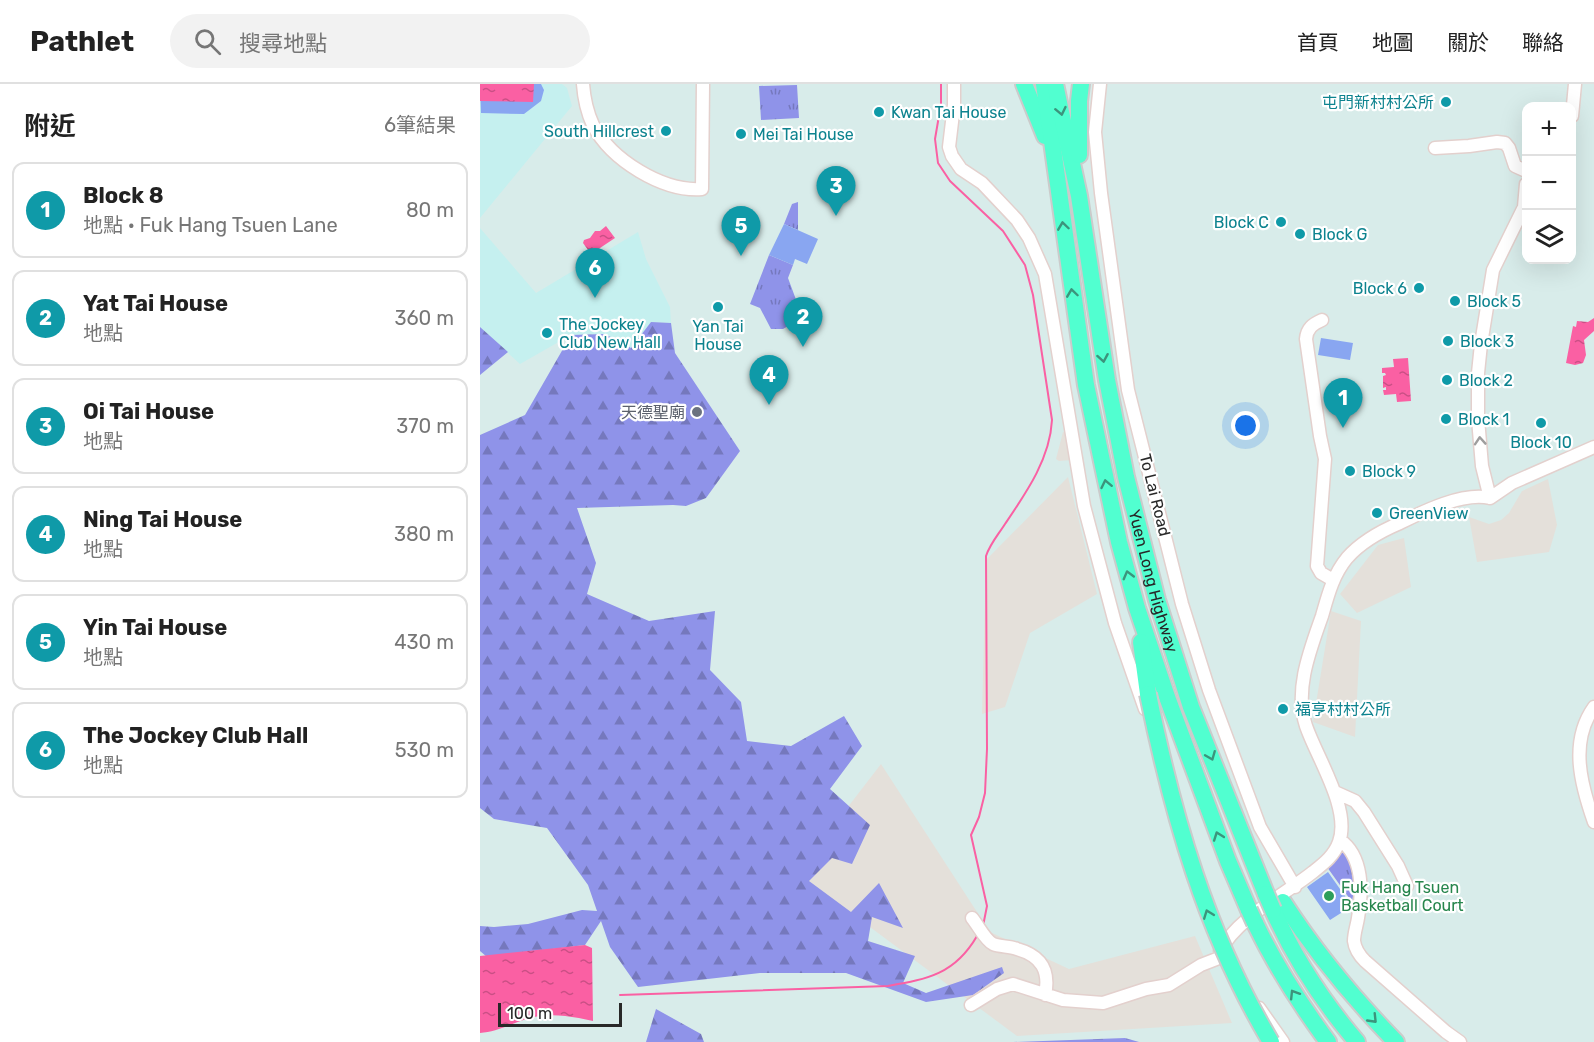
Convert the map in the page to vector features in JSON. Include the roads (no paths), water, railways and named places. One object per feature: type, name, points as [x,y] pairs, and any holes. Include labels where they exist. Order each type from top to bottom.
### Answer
[{"type":"highway","points":[[1024,84],[1052,152]]},
{"type":"highway","name":"Yuen Long Highway","points":[[1044,84],[1086,385],[1119,542],[1137,608],[1224,851],[1252,916],[1278,968],[1328,1042]]},
{"type":"highway","name":"Yuen Long Highway","points":[[1056,84],[1079,196],[1109,391],[1126,477],[1157,600],[1191,707],[1248,849],[1274,899]]},
{"type":"highway","points":[[1079,196],[1078,136],[1081,84]]},
{"type":"highway","points":[[1137,608],[1148,694],[1176,816],[1206,908],[1224,952],[1271,1042]]},
{"type":"highway","points":[[1274,899],[1298,926],[1339,982],[1396,1042]]},
{"type":"highway","points":[[1274,899],[1283,933],[1305,972],[1358,1042]]},
{"type":"street","points":[[583,84],[589,116],[598,133],[609,146],[647,175],[674,187],[689,190],[702,189],[703,84]]},
{"type":"street","points":[[954,84],[949,147],[952,156],[961,169],[982,183],[1017,220],[1029,237],[1045,274],[1073,433],[1077,471],[1090,534],[1122,644],[1157,738]]},
{"type":"street","name":"To Lai Road","points":[[1100,84],[1095,132],[1128,390],[1182,604],[1209,690],[1260,827],[1294,887]]},
{"type":"street","points":[[1573,102],[1575,84]]},
{"type":"street","points":[[1435,148],[1505,143],[1515,166],[1522,169]]},
{"type":"street","points":[[1490,498],[1482,466],[1478,419],[1480,344],[1493,270],[1523,210]]},
{"type":"street","points":[[1322,320],[1312,325],[1307,332],[1306,339],[1325,459],[1317,566],[1322,573],[1333,580]]},
{"type":"street","points":[[1283,1042],[1252,998],[1219,958],[1220,950],[1235,930],[1329,859],[1340,840],[1342,826],[1335,792],[1306,725],[1303,706],[1306,664],[1333,580],[1347,558],[1361,544],[1384,530],[1419,514],[1464,498],[1478,496],[1490,498],[1512,483],[1594,447]]},
{"type":"street","points":[[1594,707],[1585,722],[1580,750],[1583,791],[1594,822]]},
{"type":"street","points":[[1335,792],[1355,801],[1364,812],[1398,866],[1407,886]]},
{"type":"street","points":[[1340,840],[1353,854],[1359,874],[1361,897],[1354,940],[1357,952],[1460,1042]]},
{"type":"street","points":[[972,918],[992,944],[1018,949],[1031,955],[1043,966],[1048,980],[1045,995]]},
{"type":"street","points":[[971,1005],[997,989],[1013,984],[1045,995],[1103,1003],[1146,989],[1169,985],[1201,965],[1219,958]]},
{"type":"water","points":[[480,84],[534,84],[533,102],[480,101]]},
{"type":"water","points":[[606,226],[615,238],[591,254],[583,243],[584,240]]},
{"type":"water","points":[[1594,318],[1594,331],[1584,340],[1586,355],[1583,363],[1575,365],[1566,363],[1573,326],[1576,327],[1577,321],[1588,322]]},
{"type":"water","points":[[1408,358],[1411,401],[1397,402],[1396,394],[1384,395],[1383,390],[1386,390],[1386,387],[1383,388],[1383,376],[1386,375],[1382,373],[1382,368],[1394,367],[1393,359]]},
{"type":"water","points":[[585,945],[592,948],[593,1021],[551,1015],[526,1019],[503,1028],[480,1033],[480,956]]},
{"type":"waterway","points":[[941,84],[941,104],[935,139],[938,163],[950,181],[1003,231],[1025,265],[1033,295],[1052,420],[1047,448],[1036,475],[986,556],[987,749],[985,793],[979,817],[971,835],[987,906],[983,926]]},
{"type":"waterway","points":[[620,995],[888,986],[916,981],[950,967],[977,936]]},
{"type":"place","name":"屯門新村村公所","points":[[1446,102]]},
{"type":"place","name":"Kwan Tai House","points":[[879,112]]},
{"type":"place","name":"South Hillcrest","points":[[666,131]]},
{"type":"place","name":"Mei Tai House","points":[[741,134]]},
{"type":"place","name":"Oi Tai House","points":[[836,216]]},
{"type":"place","name":"Block C","points":[[1281,222]]},
{"type":"place","name":"Block G","points":[[1300,234]]},
{"type":"place","name":"Yin Tai House","points":[[741,256]]},
{"type":"place","name":"Block 6","points":[[1419,288]]},
{"type":"place","name":"The Jockey Club Hall","points":[[595,298]]},
{"type":"place","name":"Block 5","points":[[1455,301]]},
{"type":"place","name":"Yan Tai House","points":[[718,307]]},
{"type":"place","name":"The Jockey Club New Hall","points":[[547,333]]},
{"type":"place","name":"Block 3","points":[[1448,341]]},
{"type":"place","name":"Yat Tai House","points":[[803,347]]},
{"type":"place","name":"Block 2","points":[[1447,380]]},
{"type":"place","name":"Ning Tai House","points":[[769,405]]},
{"type":"place","name":"天德聖廟","points":[[697,412]]},
{"type":"place","name":"Block 1","points":[[1446,419]]},
{"type":"place","name":"Block 10","points":[[1541,423]]},
{"type":"place","name":"Block 8","points":[[1343,428]]},
{"type":"place","name":"Block 9","points":[[1350,471]]},
{"type":"place","name":"GreenView","points":[[1377,513]]},
{"type":"place","name":"福亨村村公所","points":[[1283,709]]},
{"type":"place","name":"Fuk Hang Tsuen Basketball Court","points":[[1329,896]]}]
